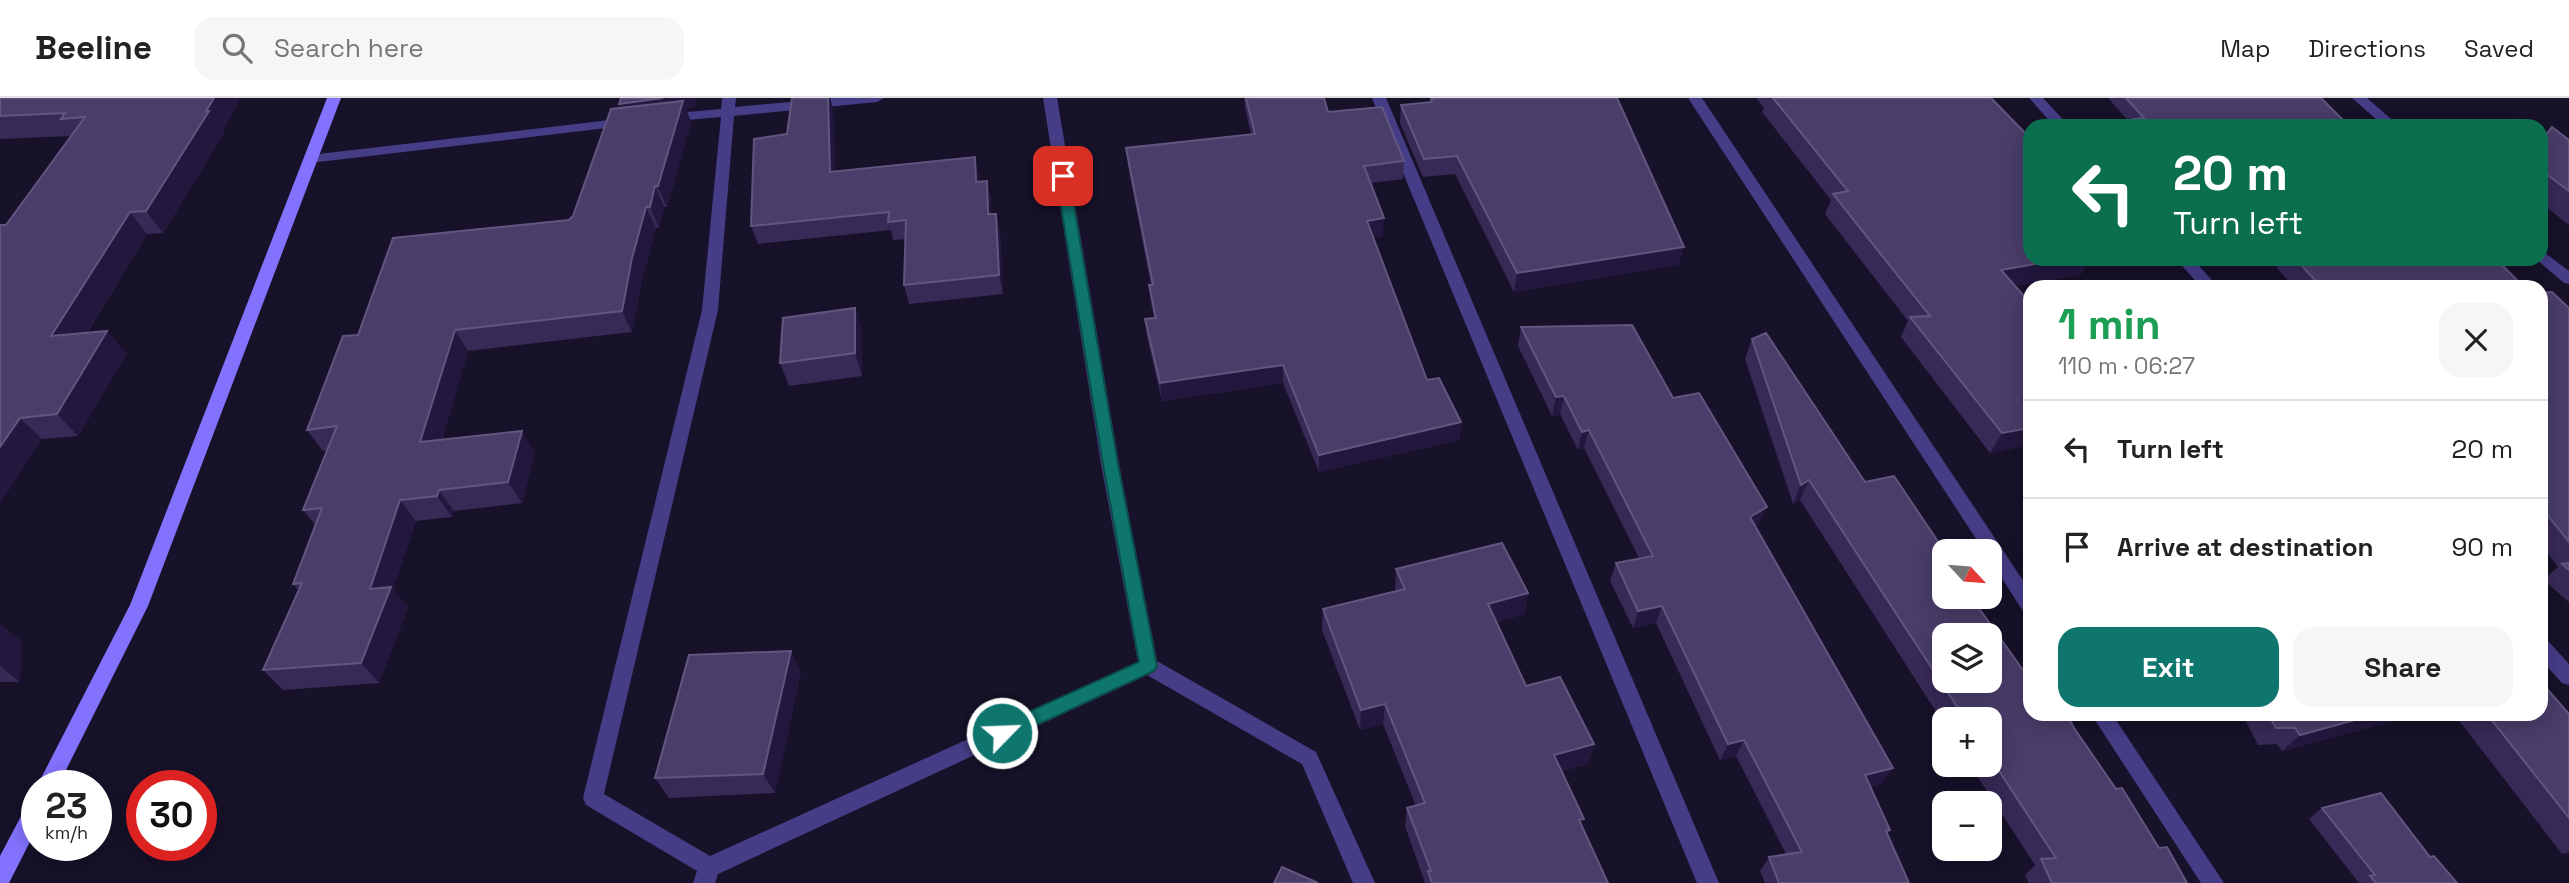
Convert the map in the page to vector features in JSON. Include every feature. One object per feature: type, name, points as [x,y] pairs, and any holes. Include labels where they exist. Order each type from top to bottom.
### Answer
[{"type":"main road","points":[[55,770],[139,606],[334,98]]},
{"type":"main road","points":[[0,878],[21,837]]},
{"type":"street","points":[[310,159],[728,104],[877,98]]},
{"type":"street","points":[[1050,98],[1110,464],[1148,666],[1310,758],[1364,883]]},
{"type":"street","points":[[1379,98],[1708,883]]},
{"type":"street","points":[[1695,98],[2023,595]]},
{"type":"street","points":[[2036,98],[2056,119]]},
{"type":"street","points":[[2359,98],[2384,119]]},
{"type":"street","points":[[728,104],[710,310],[593,798],[706,875],[1148,666]]},
{"type":"street","points":[[2548,261],[2569,279]]},
{"type":"street","points":[[2190,266],[2204,280]]},
{"type":"street","points":[[2548,654],[2569,677]]},
{"type":"street","points":[[2106,721],[2213,883]]},
{"type":"building","points":[[0,98],[214,98],[206,111],[209,111],[146,211],[130,212],[51,336],[107,331],[57,414],[20,418],[0,447],[0,225],[6,225],[85,117],[61,119],[65,113],[0,116]]},
{"type":"building","points":[[621,98],[663,98],[619,104]]},
{"type":"building","points":[[792,98],[828,98],[830,172],[975,157],[976,182],[987,181],[988,214],[996,214],[999,275],[904,285],[906,220],[888,222],[889,212],[751,226],[754,139],[787,134]]},
{"type":"building","points":[[1246,98],[1324,98],[1328,112],[1382,107],[1404,161],[1364,166],[1384,218],[1367,221],[1427,380],[1439,378],[1461,422],[1319,455],[1283,365],[1160,383],[1145,319],[1156,318],[1149,285],[1153,285],[1126,148],[1255,134]]},
{"type":"building","points":[[1617,98],[1684,247],[1517,273],[1457,156],[1424,159],[1401,105],[1432,102],[1431,99]]},
{"type":"building","points":[[1773,98],[1991,98],[2023,131],[2024,266],[2001,270],[2023,295],[2023,429],[2002,433],[1910,317],[1930,316],[1833,194],[1848,191]]},
{"type":"building","points":[[2126,98],[2321,98],[2342,119],[2134,119],[2144,118]]},
{"type":"building","points":[[683,101],[658,186],[655,186],[650,207],[646,207],[632,258],[622,311],[455,330],[420,442],[522,431],[508,482],[439,490],[437,496],[400,500],[370,589],[391,587],[361,663],[263,670],[302,583],[293,584],[322,508],[303,510],[337,426],[307,430],[343,336],[358,335],[393,238],[569,220],[573,216],[611,109]]},
{"type":"building","points":[[2552,127],[2569,140],[2569,191],[2548,175],[2548,132]]},
{"type":"building","points":[[2302,266],[2503,266],[2517,280],[2315,280]]},
{"type":"building","points":[[2548,292],[2552,292],[2569,308],[2569,542],[2548,516]]},
{"type":"building","points":[[855,308],[855,353],[780,363],[783,318]]},
{"type":"building","points":[[1632,325],[1673,398],[1699,393],[1767,507],[1750,517],[1893,768],[1865,775],[1890,830],[1886,831],[1909,883],[1779,883],[1769,857],[1802,852],[1744,740],[1728,744],[1662,606],[1638,611],[1616,563],[1653,556],[1589,430],[1582,432],[1564,396],[1556,397],[1521,327]]},
{"type":"building","points":[[1766,333],[1865,482],[1894,476],[1936,539],[1932,539],[1932,609],[1980,609],[1989,623],[1932,623],[1932,668],[1809,480],[1801,485],[1752,339]]},
{"type":"building","points":[[1502,543],[1528,593],[1488,604],[1526,686],[1560,677],[1594,744],[1554,755],[1584,819],[1579,820],[1608,883],[1432,883],[1428,871],[1431,871],[1407,808],[1425,803],[1385,704],[1361,710],[1323,609],[1405,589],[1396,569]]},
{"type":"building","points":[[2002,641],[2023,670],[2023,721],[2070,721],[2116,789],[2122,788],[2159,848],[2167,847],[2187,883],[2052,883],[2041,859],[2056,858],[2002,775],[2002,707],[1957,707],[1948,693],[2002,693]]},
{"type":"building","points":[[791,651],[763,774],[655,778],[689,655]]},
{"type":"building","points":[[2548,690],[2569,714],[2569,818],[2493,721],[2548,721]]},
{"type":"building","points":[[2272,721],[2351,721],[2300,735],[2295,728],[2276,728]]},
{"type":"building","points":[[2381,793],[2430,857],[2434,856],[2457,883],[2376,883],[2370,876],[2375,875],[2322,808]]},
{"type":"building","points":[[1282,867],[1318,883],[1274,883]]},
{"type":"route","points":[[1002,733],[1148,666],[1110,464],[1063,176]]}]
